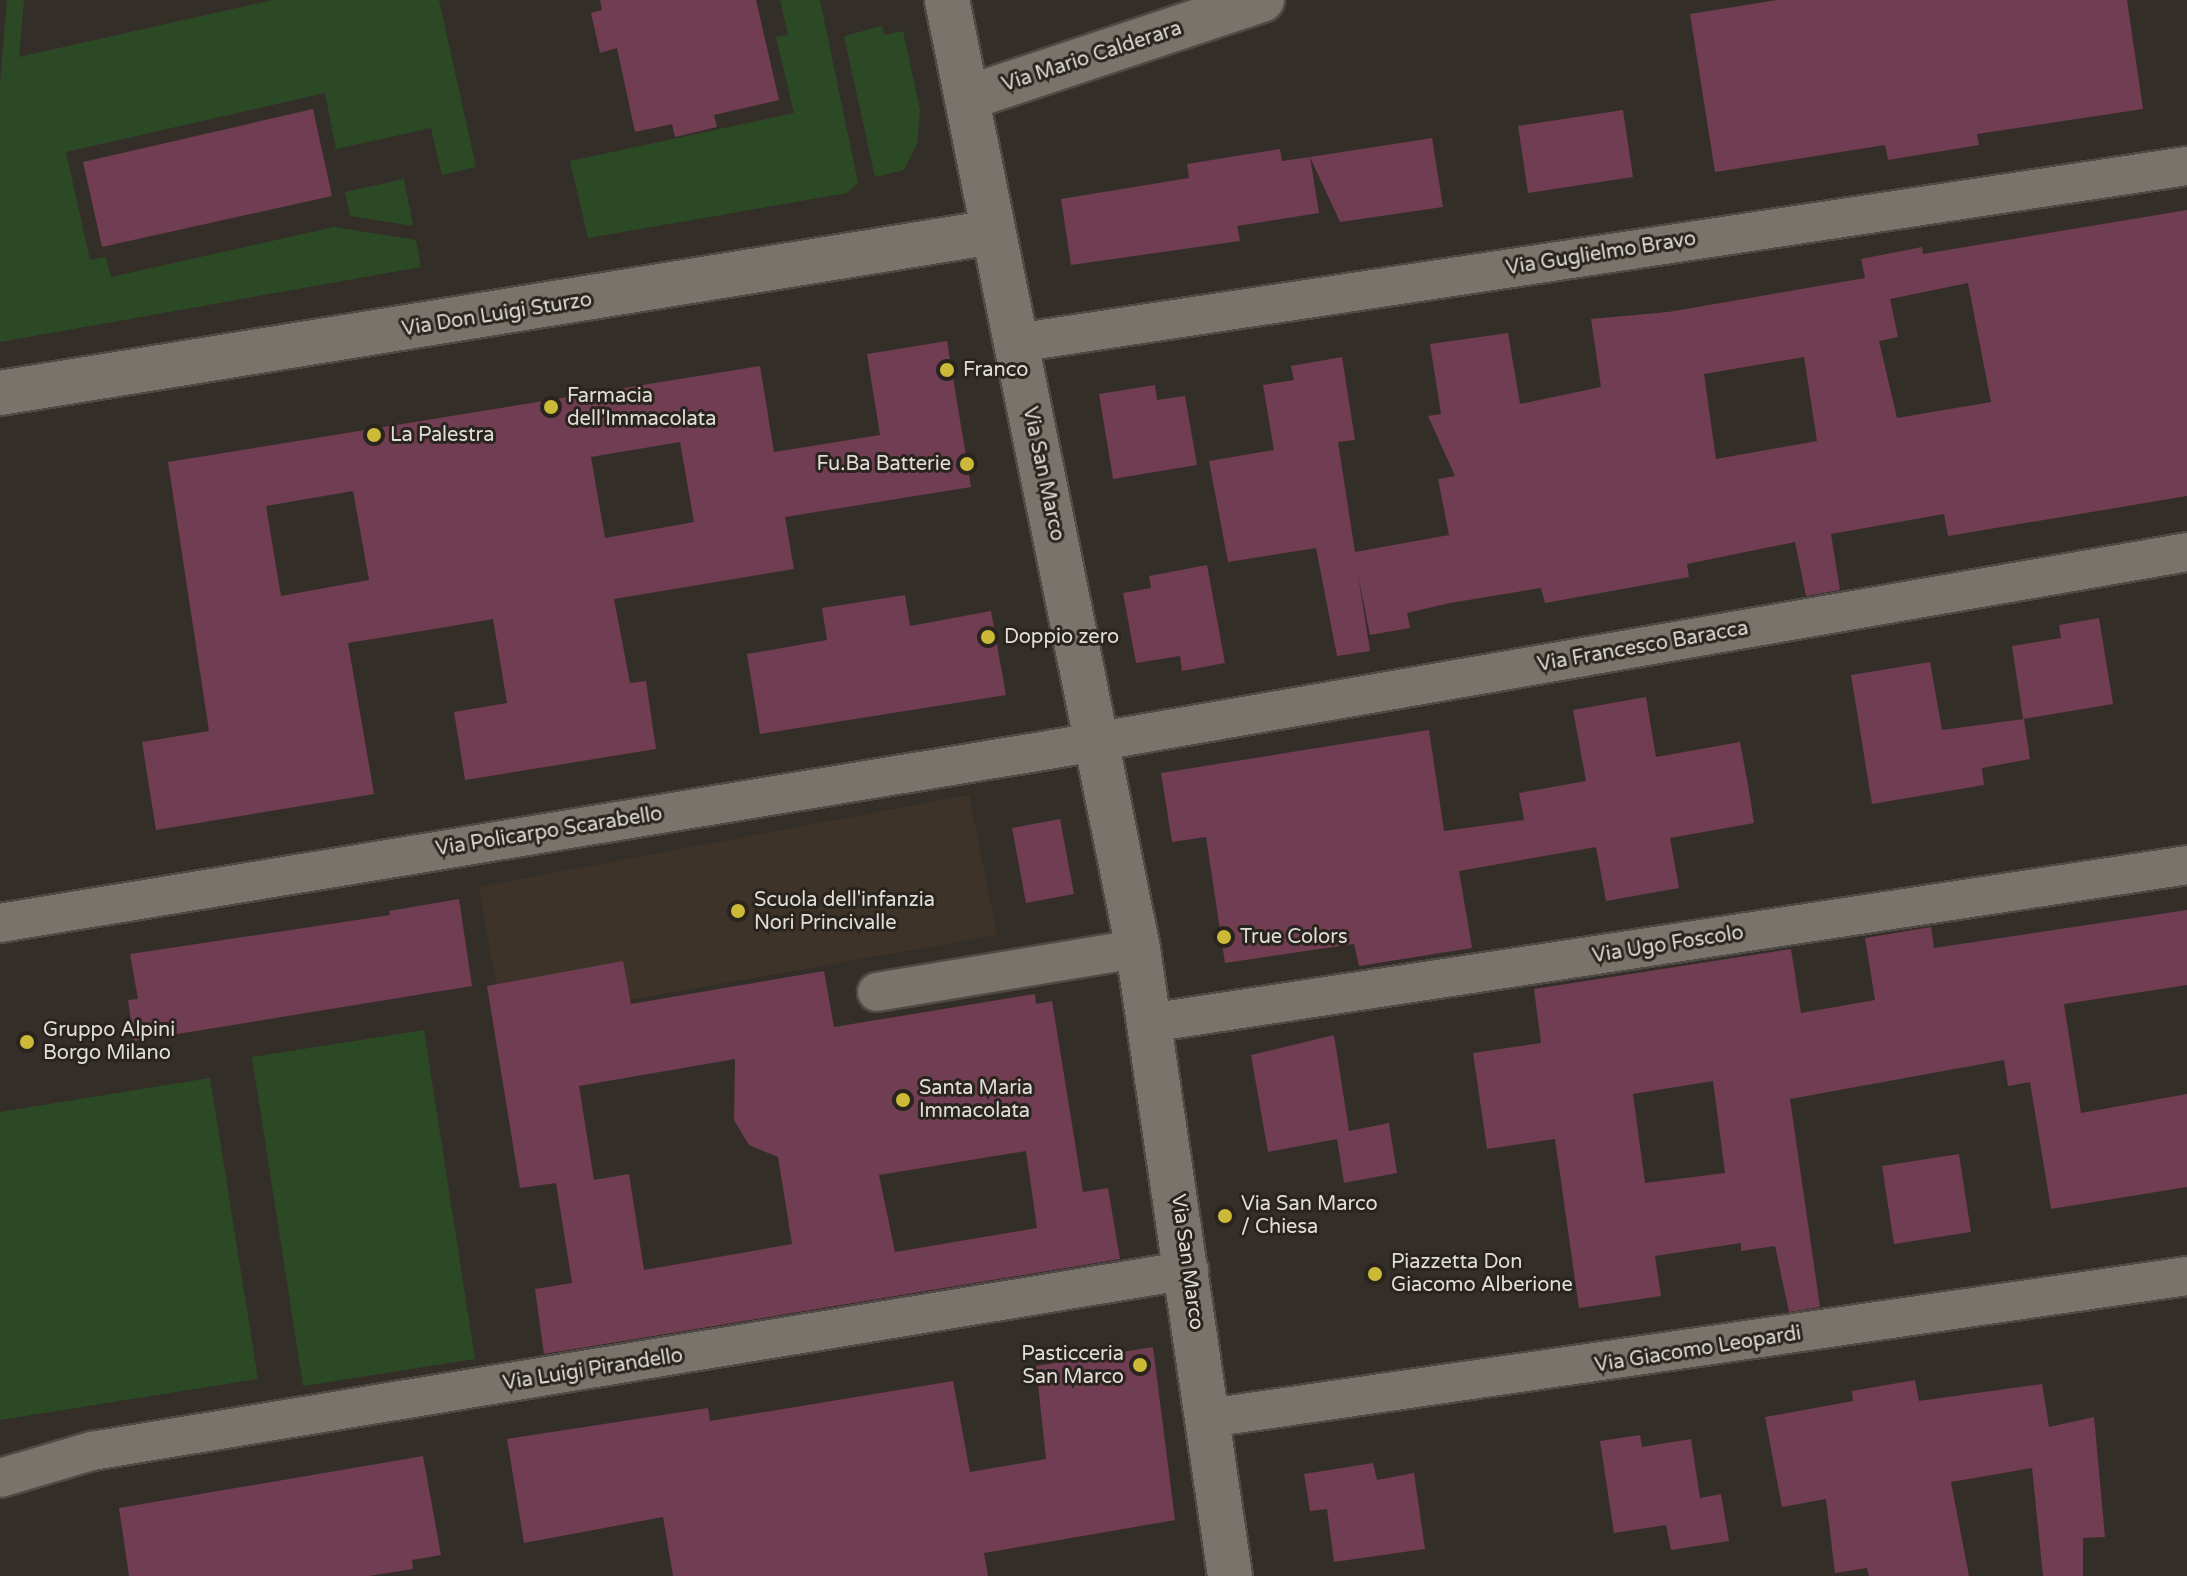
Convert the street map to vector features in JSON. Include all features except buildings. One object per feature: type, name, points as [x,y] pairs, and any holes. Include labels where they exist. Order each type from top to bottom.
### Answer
[{"type":"main road","name":"Via San Marco","points":[[947,0],[1138,949],[1189,1270],[1230,1576]]},
{"type":"main road","name":"Via Mario Calderara","points":[[967,98],[1262,0]]},
{"type":"main road","name":"Via Don Luigi Sturzo","points":[[0,393],[993,232]]},
{"type":"street","name":"Via Guglielmo Bravo","points":[[1016,343],[2187,166]]},
{"type":"street","name":"Via Francesco Baracca","points":[[1098,741],[2187,552]]},
{"type":"street","name":"Via Policarpo Scarabello","points":[[0,923],[1098,741]]},
{"type":"street","name":"Via Ugo Foscolo","points":[[1149,1023],[2187,865]]},
{"type":"street","points":[[877,992],[1138,949]]},
{"type":"street","name":"Via Luigi Pirandello","points":[[0,1478],[92,1451],[1189,1270]]},
{"type":"street","name":"Via Giacomo Leopardi","points":[[1209,1418],[1487,1381],[2187,1276]]},
{"type":"shaded area","name":"Scuola dell'infanzia Nori Princivalle","points":[[969,795],[997,935],[503,1022],[479,887]]},
{"type":"green space","points":[[7,0],[24,0],[19,57],[273,0],[439,0],[476,167],[442,175],[431,128],[336,149],[325,93],[66,152],[90,260],[106,257],[111,277],[334,227],[416,240],[421,267],[0,342],[0,85]]},
{"type":"green space","points":[[780,0],[820,0],[858,183],[847,193],[588,238],[570,161],[794,113],[776,37],[788,35]]},
{"type":"green space","points":[[882,26],[884,35],[903,31],[920,110],[917,144],[904,170],[875,177],[844,36]]},
{"type":"green space","points":[[404,179],[413,226],[350,216],[345,192]]},
{"type":"green space","points":[[424,1030],[475,1359],[303,1386],[252,1057]]},
{"type":"green space","points":[[210,1078],[258,1379],[0,1420],[0,1112]]},
{"type":"place","name":"Franco","points":[[947,370]]},
{"type":"place","name":"Farmacia dell'Immacolata","points":[[551,407]]},
{"type":"place","name":"La Palestra","points":[[374,435]]},
{"type":"place","name":"Fu.Ba Batterie","points":[[967,464]]},
{"type":"place","name":"Doppio zero","points":[[988,637]]},
{"type":"place","name":"Scuola dell'infanzia Nori Princivalle","points":[[738,911]]},
{"type":"place","name":"True Colors","points":[[1224,937]]},
{"type":"place","name":"Gruppo Alpini Borgo Milano","points":[[27,1042]]},
{"type":"place","name":"Santa Maria Immacolata","points":[[903,1100]]},
{"type":"place","name":"Via San Marco / Chiesa","points":[[1225,1216]]},
{"type":"place","name":"Piazzetta Don Giacomo Alberione","points":[[1375,1274]]},
{"type":"place","name":"Pasticceria San Marco","points":[[1140,1365]]}]
